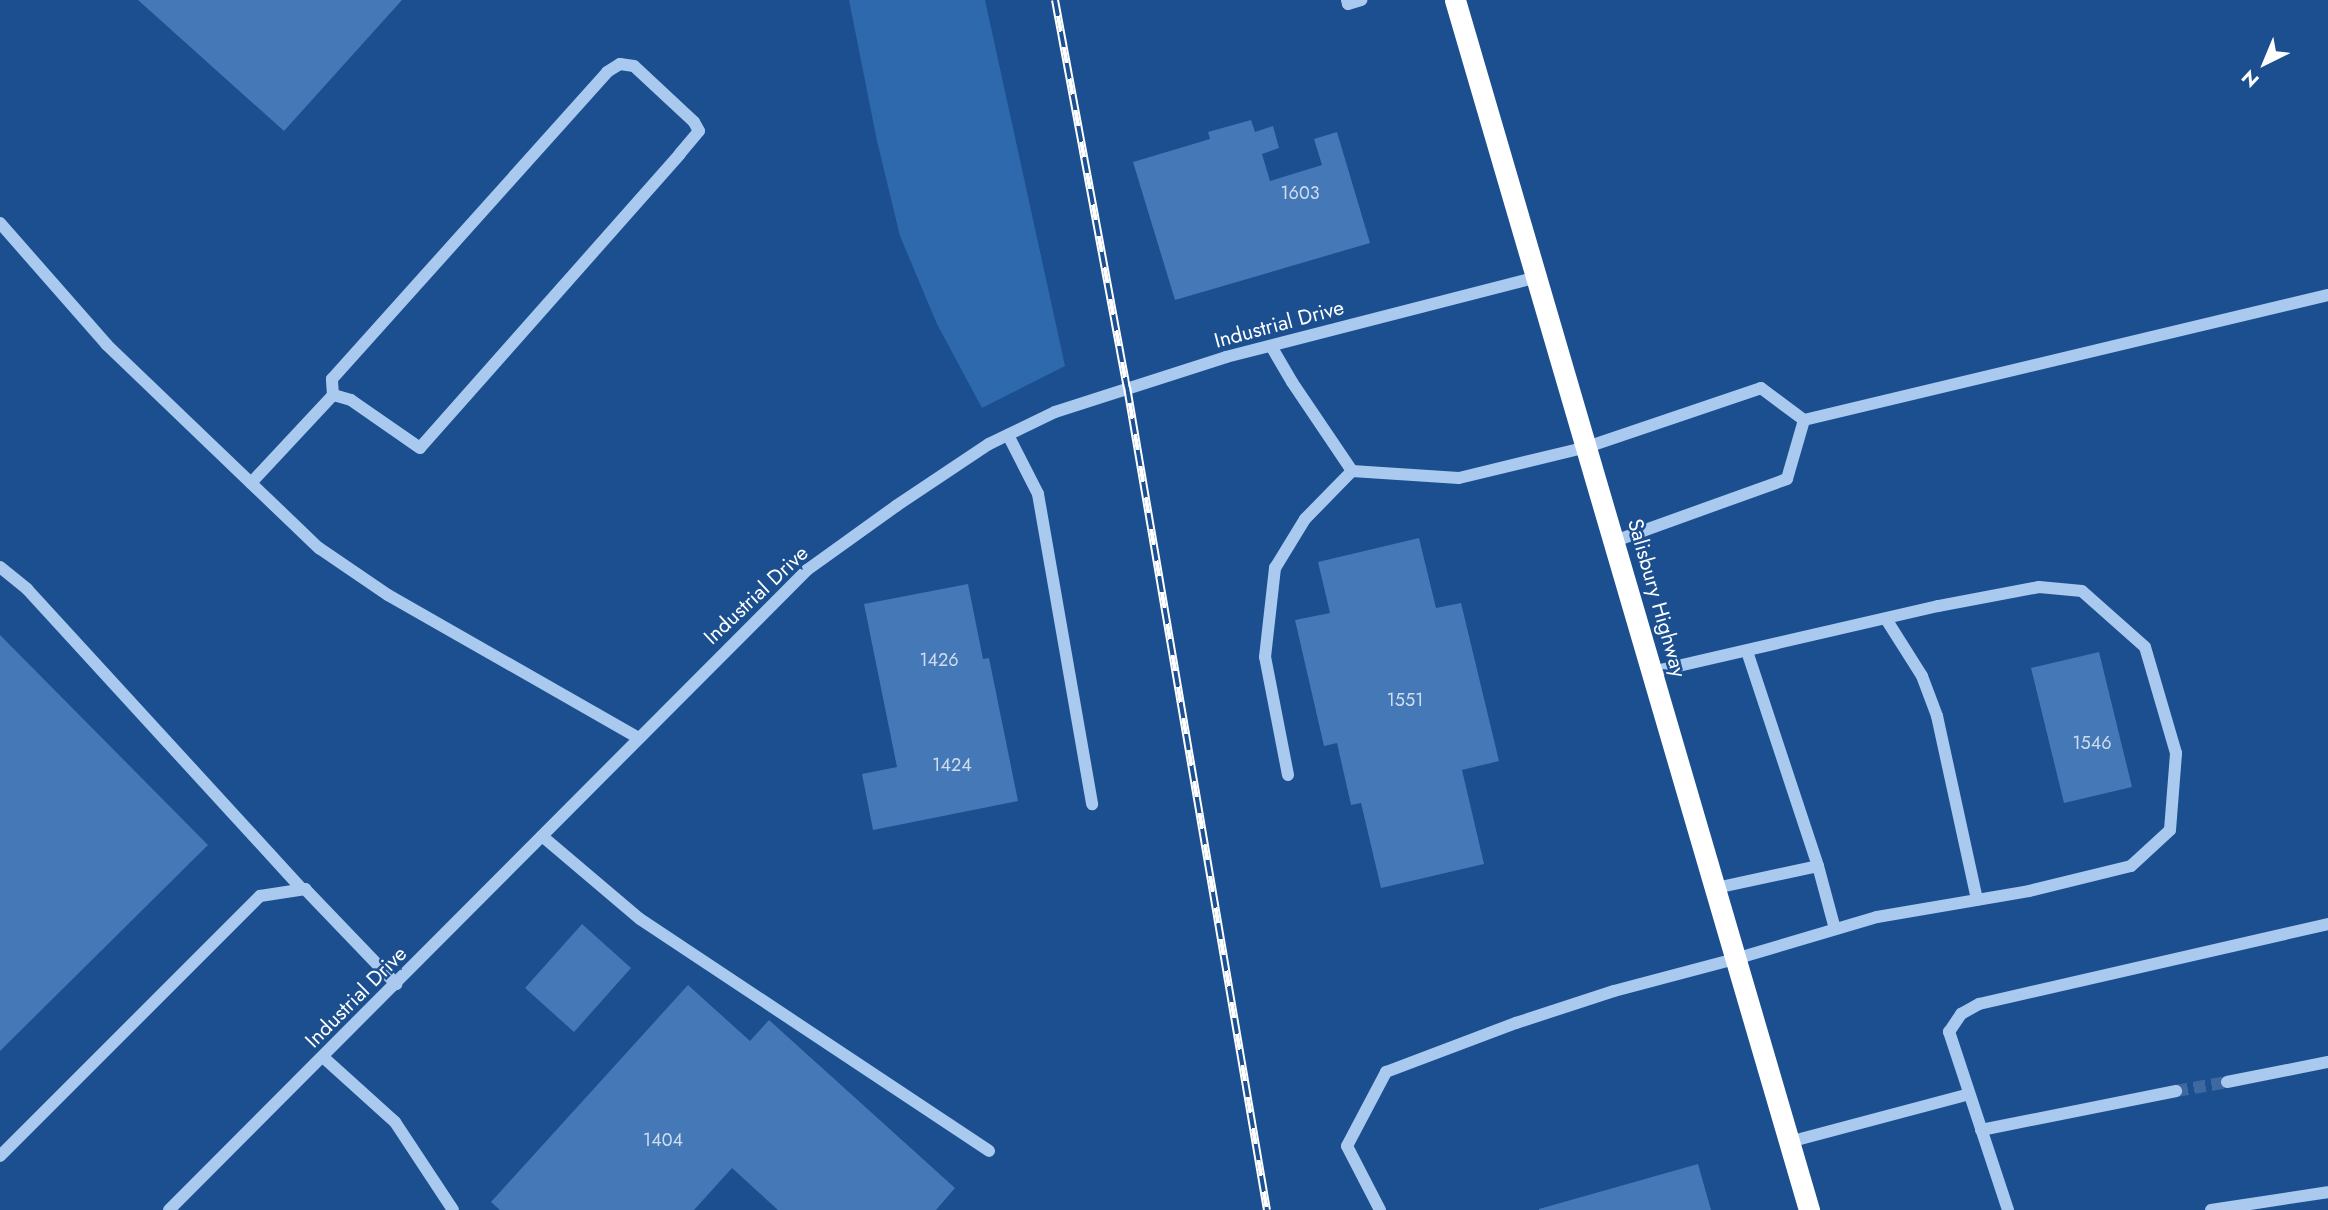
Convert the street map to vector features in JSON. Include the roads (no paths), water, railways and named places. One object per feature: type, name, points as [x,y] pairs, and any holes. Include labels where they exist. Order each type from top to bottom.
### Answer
[{"type":"highway","name":"Salisbury Highway","points":[[1455,0],[1809,1210]]},
{"type":"street","points":[[1347,0],[1348,4],[1361,0]]},
{"type":"street","points":[[621,64],[634,66],[694,122],[699,131],[680,154],[420,448],[351,400],[333,395],[331,379],[607,72],[621,64]]},
{"type":"street","points":[[0,223],[107,345],[319,548],[388,595],[637,737]]},
{"type":"street","name":"Industrial Drive","points":[[169,1210],[396,984],[637,737],[807,570],[896,506],[1008,435],[1055,412],[1115,391],[1271,346],[1538,277]]},
{"type":"street","points":[[1804,420],[2328,295]]},
{"type":"street","points":[[1271,346],[1352,471]]},
{"type":"street","points":[[1288,775],[1265,657],[1275,568],[1305,519],[1352,471],[1459,478],[1587,447],[1761,388],[1804,420]]},
{"type":"street","points":[[251,483],[333,395]]},
{"type":"street","points":[[1615,541],[1787,479],[1804,420]]},
{"type":"street","points":[[1008,435],[1038,494],[1092,804]]},
{"type":"street","points":[[0,568],[27,589],[302,889],[329,910],[396,984]]},
{"type":"street","points":[[1380,1210],[1348,1146],[1386,1072],[1516,1023],[1614,990],[1735,959],[1877,917],[1977,900],[2131,866],[2170,830],[2176,753],[2145,647],[2082,591],[2039,587],[1653,672]]},
{"type":"street","points":[[1886,619],[1922,676],[1937,716],[1977,900]]},
{"type":"street","points":[[1746,651],[1818,866],[1835,929]]},
{"type":"street","points":[[542,836],[640,919],[989,1151]]},
{"type":"street","points":[[1716,888],[1818,866]]},
{"type":"street","points":[[0,1156],[260,895],[302,889]]},
{"type":"street","points":[[2008,1210],[1949,1031],[1961,1014],[1979,1004],[2328,924]]},
{"type":"street","points":[[323,1057],[395,1122],[453,1210]]},
{"type":"street","points":[[2227,1082],[2328,1062]]},
{"type":"street","points":[[1981,1130],[2176,1091]]},
{"type":"street","points":[[1789,1142],[1969,1094]]},
{"type":"street","points":[[2211,1210],[2328,1192]]},
{"type":"tunnel","points":[[2176,1091],[2227,1082]]},
{"type":"railway","points":[[1055,0],[1127,387],[1267,1210]]}]
